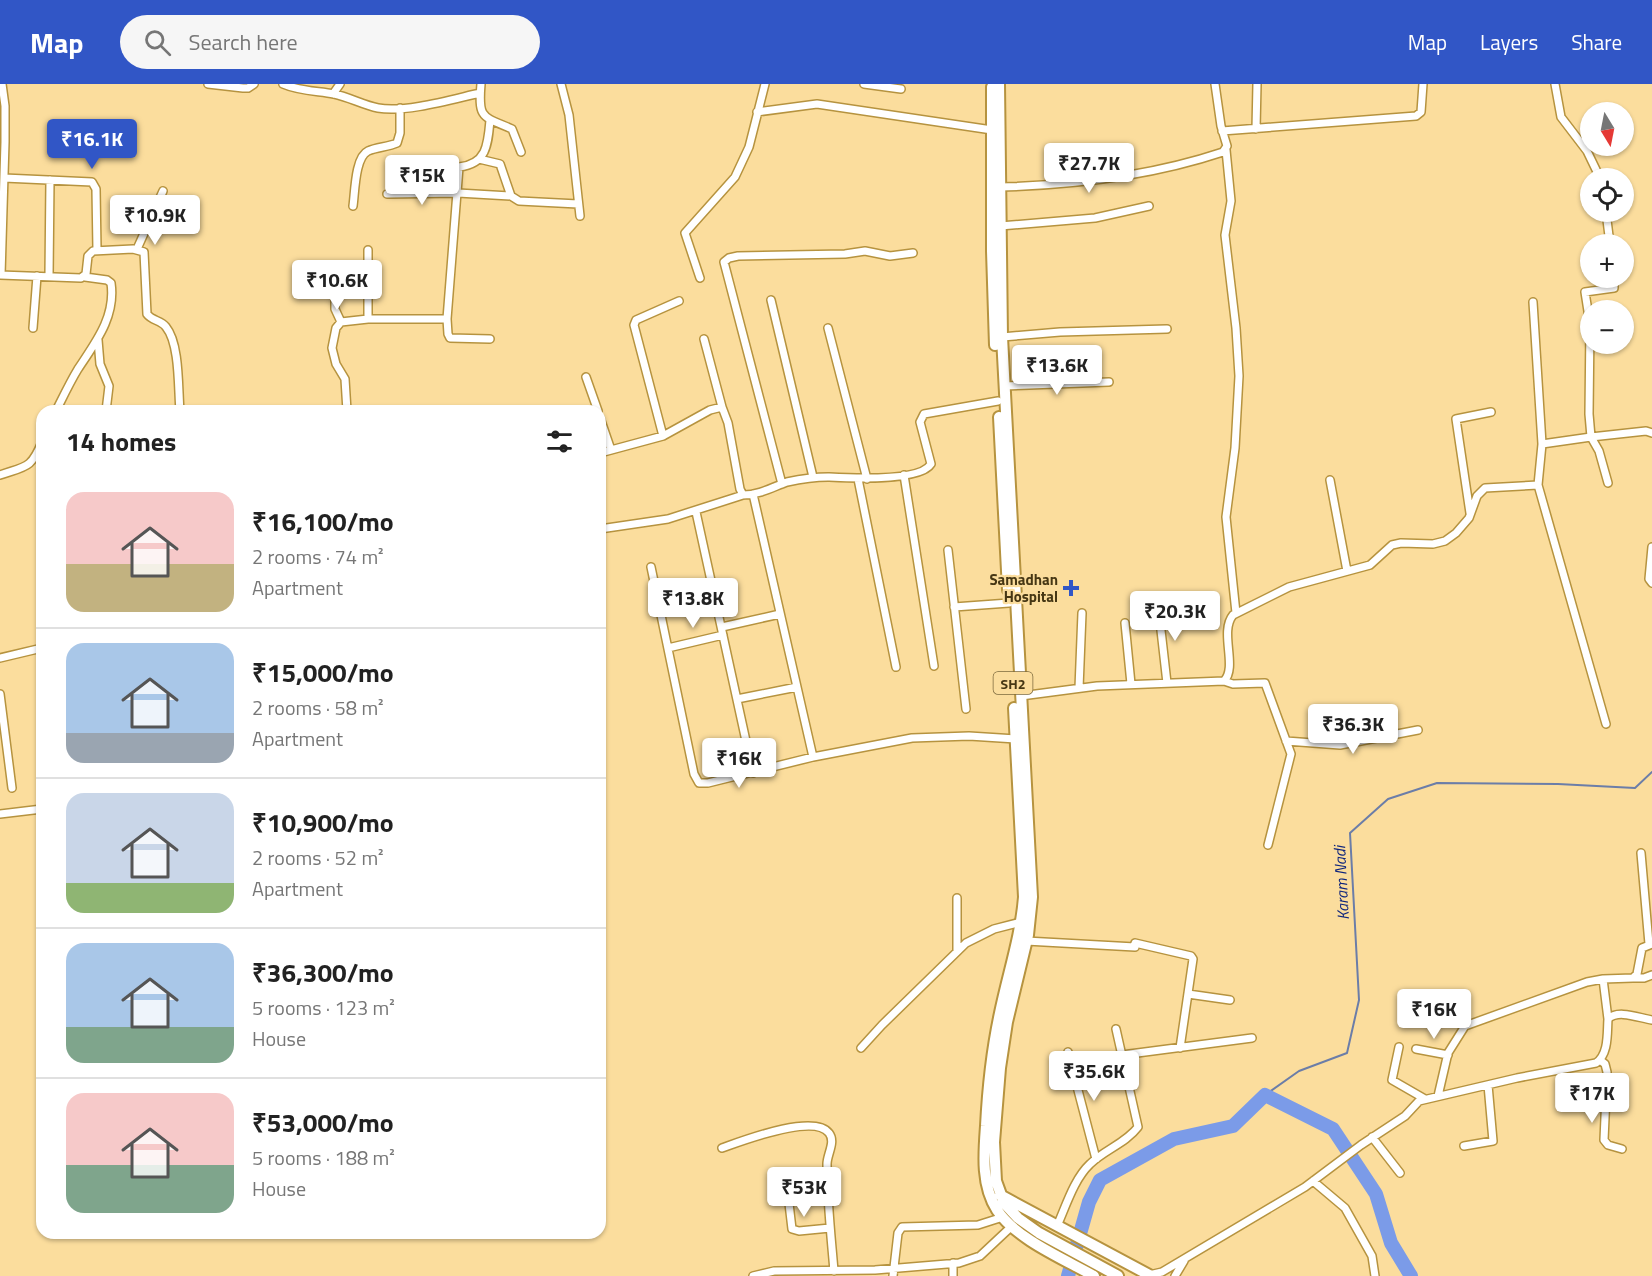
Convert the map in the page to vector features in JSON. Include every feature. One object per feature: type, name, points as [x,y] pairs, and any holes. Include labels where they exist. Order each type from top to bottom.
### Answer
[{"type":"main road","name":"SH2","points":[[992,84],[998,400],[1023,876],[1021,922],[1000,1011],[991,1065],[985,1141],[992,1201],[1003,1217],[1048,1251],[1094,1276]]},
{"type":"main road","name":"SH2","points":[[999,84],[1000,226],[996,250],[1031,915],[1003,1043],[991,1181],[1018,1218],[1118,1276]]},
{"type":"main road","points":[[999,1195],[1146,1273]]},
{"type":"street","points":[[2,84],[5,106],[1,275],[85,277],[107,280],[111,284],[105,324],[98,340],[77,370],[59,405]]},
{"type":"street","points":[[208,84],[243,88],[254,84]]},
{"type":"street","points":[[283,84],[333,94],[377,108],[400,108],[480,93]]},
{"type":"street","points":[[333,94],[340,84]]},
{"type":"street","points":[[481,84],[480,106],[485,117],[512,129],[521,152]]},
{"type":"street","points":[[561,84],[569,115],[580,216]]},
{"type":"street","points":[[700,278],[685,233],[735,177],[746,155],[765,84]]},
{"type":"street","points":[[864,84],[900,89]]},
{"type":"street","points":[[1215,84],[1226,150],[1231,201],[1225,235],[1239,368],[1236,448],[1226,517],[1236,613]]},
{"type":"street","points":[[1256,129],[1257,84]]},
{"type":"street","points":[[1222,131],[1416,116],[1421,112],[1423,84]]},
{"type":"street","points":[[1555,84],[1561,117],[1587,151],[1595,168]]},
{"type":"street","points":[[757,112],[817,104],[992,130]]},
{"type":"street","points":[[353,206],[362,156],[371,150],[397,143],[400,133],[400,108]]},
{"type":"street","points":[[490,120],[487,145],[479,159],[471,166],[459,167],[447,319],[450,338],[490,339]]},
{"type":"street","points":[[1000,188],[1048,186],[1130,176],[1219,154],[1226,150]]},
{"type":"street","points":[[479,159],[500,164],[511,196]]},
{"type":"street","points":[[4,178],[94,184],[97,250]]},
{"type":"street","points":[[49,276],[50,180]]},
{"type":"street","points":[[137,249],[163,191]]},
{"type":"street","points":[[387,194],[511,196],[519,201],[578,204]]},
{"type":"street","points":[[1000,226],[1095,218],[1149,206]]},
{"type":"street","points":[[85,277],[90,252],[137,249],[144,252],[147,314],[149,318],[167,327],[173,344],[179,405]]},
{"type":"street","points":[[368,250],[368,319]]},
{"type":"street","points":[[782,484],[724,262],[738,256],[865,251],[890,256],[913,253]]},
{"type":"street","points":[[33,328],[37,276]]},
{"type":"street","points":[[1608,483],[1599,451],[1591,437],[1590,324],[1584,293],[1614,288]]},
{"type":"street","points":[[335,290],[335,309],[341,322]]},
{"type":"street","points":[[771,300],[813,477]]},
{"type":"street","points":[[663,436],[634,325],[636,320],[680,301]]},
{"type":"street","points":[[1533,302],[1542,444],[1539,485],[1606,724]]},
{"type":"street","points":[[347,405],[345,379],[336,364],[332,348],[336,328],[341,322],[368,319],[447,319]]},
{"type":"street","points":[[828,328],[867,479]]},
{"type":"street","points":[[1002,337],[1060,332],[1167,330]]},
{"type":"street","points":[[704,339],[728,423],[743,495]]},
{"type":"street","points":[[98,340],[100,364],[109,386],[107,405]]},
{"type":"street","points":[[586,377],[596,405]]},
{"type":"street","points":[[1004,386],[1109,382]]},
{"type":"street","points":[[606,528],[639,525],[696,512],[743,495],[813,477],[867,479],[926,470],[931,464],[920,422],[924,414],[998,400]]},
{"type":"street","points":[[606,451],[663,436],[710,410],[722,406]]},
{"type":"street","points":[[1471,515],[1456,419],[1491,412]]},
{"type":"street","points":[[1542,444],[1646,431],[1652,433]]},
{"type":"street","points":[[606,435],[611,450]]},
{"type":"street","points":[[0,475],[28,465],[36,455]]},
{"type":"street","points":[[904,475],[934,666]]},
{"type":"street","points":[[858,479],[896,667]]},
{"type":"street","points":[[1330,480],[1347,571]]},
{"type":"street","points":[[1224,681],[1229,672],[1228,623],[1231,616],[1289,587],[1370,565],[1388,548],[1396,544],[1433,544],[1445,541],[1456,533],[1471,515],[1478,496],[1485,488],[1539,485]]},
{"type":"street","points":[[753,494],[813,757]]},
{"type":"street","points":[[696,512],[753,773]]},
{"type":"street","points":[[1652,547],[1649,579],[1652,583]]},
{"type":"street","points":[[948,550],[966,709]]},
{"type":"street","points":[[651,567],[696,780],[699,783],[753,773],[813,757],[925,737],[1016,739]]},
{"type":"street","points":[[954,607],[1009,603]]},
{"type":"street","points":[[1158,604],[1167,683]]},
{"type":"street","points":[[1079,688],[1082,612]]},
{"type":"street","points":[[668,648],[780,614]]},
{"type":"street","points":[[1125,623],[1131,684]]},
{"type":"street","points":[[0,658],[36,649]]},
{"type":"street","points":[[1021,696],[1131,684],[1224,681],[1233,684],[1265,684],[1291,757],[1268,845]]},
{"type":"street","points":[[737,699],[797,687]]},
{"type":"street","points":[[0,694],[12,788]]},
{"type":"street","points":[[1286,741],[1340,745],[1418,730]]},
{"type":"street","points":[[0,814],[36,810]]},
{"type":"street","points":[[1633,978],[1637,974],[1642,948],[1650,944],[1649,913],[1641,854]]},
{"type":"street","points":[[957,898],[957,951]]},
{"type":"street","points":[[861,1048],[957,951],[974,937],[1021,922]]},
{"type":"street","points":[[1026,941],[1135,945],[1193,957],[1180,1047]]},
{"type":"street","points":[[1438,1096],[1448,1055],[1461,1030],[1468,1025],[1557,992],[1603,979],[1644,978],[1652,975]]},
{"type":"street","points":[[1146,1273],[1162,1272],[1313,1181],[1360,1145],[1405,1116],[1418,1102],[1600,1060],[1605,1051],[1608,1019],[1603,979]]},
{"type":"street","points":[[1188,994],[1230,1000]]},
{"type":"street","points":[[1608,1019],[1618,1014],[1652,1020]]},
{"type":"street","points":[[1059,1227],[1085,1169],[1138,1127],[1116,1029]]},
{"type":"street","points":[[1122,1055],[1252,1038]]},
{"type":"street","points":[[1400,1047],[1392,1078],[1425,1099]]},
{"type":"street","points":[[1416,1049],[1448,1055]]},
{"type":"street","points":[[1068,1052],[1096,1159]]},
{"type":"street","points":[[1600,1060],[1605,1064],[1606,1072],[1604,1140],[1608,1145],[1622,1149]]},
{"type":"street","points":[[1464,1146],[1493,1141],[1488,1084]]},
{"type":"street","points":[[722,1148],[787,1127],[813,1127],[826,1130],[832,1137],[826,1161],[834,1271]]},
{"type":"street","points":[[1372,1137],[1400,1173]]},
{"type":"street","points":[[1313,1181],[1345,1208],[1372,1256],[1375,1276]]},
{"type":"street","points":[[788,1195],[792,1229],[799,1231],[830,1228]]},
{"type":"street","points":[[894,1272],[898,1233],[902,1227],[978,1225],[1003,1217]]},
{"type":"street","points":[[753,1276],[834,1271],[894,1272],[971,1261],[980,1256],[1012,1226]]},
{"type":"street","points":[[1175,1276],[1185,1259]]},
{"type":"street","points":[[953,1263],[953,1276]]},
{"type":"waterway","name":"Karam Nadi","points":[[1265,1095],[1299,1071],[1347,1053],[1359,1000],[1350,833],[1388,799],[1437,783],[1558,784],[1635,788],[1652,772]]},
{"type":"waterway","points":[[1068,1276],[1089,1202],[1100,1180],[1174,1139],[1233,1126],[1265,1095],[1333,1129],[1376,1194],[1391,1243],[1411,1276]]},
{"type":"place","name":"Samadhan Hospital","points":[[1071,588]]}]
